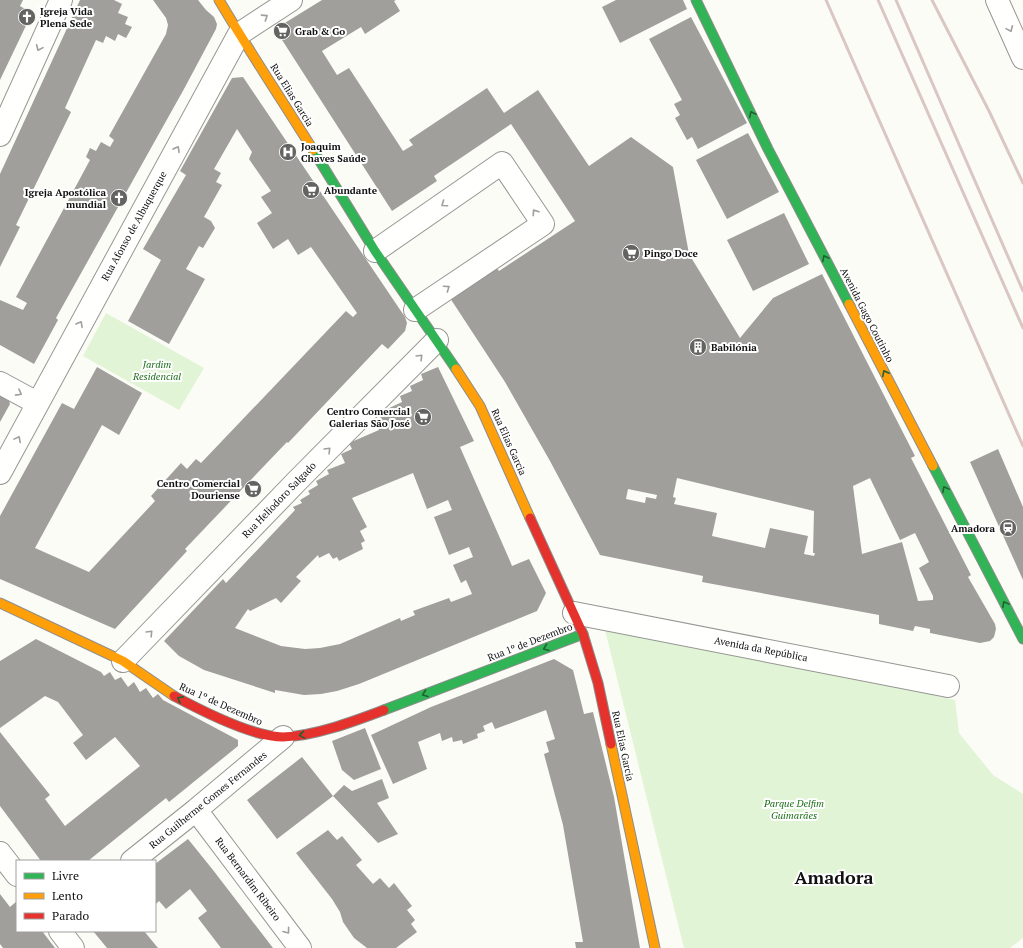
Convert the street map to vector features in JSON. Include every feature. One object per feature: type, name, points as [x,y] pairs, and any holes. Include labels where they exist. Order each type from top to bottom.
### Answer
[{"type":"street","points":[[0,135],[61,0]]},
{"type":"street","name":"Rua Elias Garcia","points":[[219,0],[375,251],[437,340],[480,406],[583,634],[598,683],[655,948]]},
{"type":"street","name":"Rua Afonso de Albuquerque","points":[[0,473],[239,34],[291,0]]},
{"type":"street","name":"Avenida Gago Coutinho","points":[[696,0],[768,149],[1023,639]]},
{"type":"street","points":[[997,0],[1023,58]]},
{"type":"street","points":[[375,251],[502,163],[543,224],[415,310]]},
{"type":"street","name":"Rua Heliodoro Salgado","points":[[123,661],[297,481],[437,340]]},
{"type":"street","points":[[0,383],[37,403]]},
{"type":"street","name":"Rua 1º de Dezembro","points":[[1,607],[123,661],[168,693],[193,706],[249,730],[262,734],[283,737],[311,733],[353,722],[583,634]]},
{"type":"street","name":"Avenida da República","points":[[574,613],[948,686]]},
{"type":"street","name":"Rua Guilherme Gomes Fernandes","points":[[133,860],[283,737]]},
{"type":"street","name":"Rua Bernardim Ribeiro","points":[[196,810],[300,948]]},
{"type":"street","points":[[0,852],[16,874]]},
{"type":"street","points":[[61,932],[73,948]]},
{"type":"green space","name":"Jardim Residencial","points":[[106,313],[204,368],[179,410],[83,356]]},
{"type":"green space","name":"Parque Delfim Guimarães","points":[[605,630],[897,687],[955,700],[959,733],[993,775],[1023,794],[1023,938],[1010,948],[684,948]]},
{"type":"building","points":[[0,0],[23,0],[20,6],[32,13],[0,80]]},
{"type":"building","points":[[80,0],[114,0],[122,4],[118,13],[128,17],[125,24],[132,27],[126,38],[118,34],[115,41],[106,36],[103,43],[96,40],[65,108],[71,112],[16,225],[20,227],[0,267],[0,174]]},
{"type":"building","points":[[153,0],[198,0],[214,17],[217,24],[216,29],[56,318],[58,320],[34,364],[0,345],[0,300],[23,310],[27,303],[16,297],[90,160],[86,157],[90,148],[96,151],[101,142],[110,147],[114,140],[109,136],[166,34],[168,25],[166,18]]},
{"type":"building","name":"Babilónia","points":[[322,0],[396,0],[394,1],[400,11],[365,34],[361,27],[322,51],[337,75],[349,68],[403,151],[413,145],[409,140],[487,88],[504,113],[538,90],[589,166],[631,137],[673,167],[689,254],[740,338],[773,298],[822,274],[915,456],[911,458],[971,575],[968,577],[995,624],[996,629],[994,637],[990,641],[980,643],[930,633],[930,629],[915,626],[913,631],[879,624],[879,615],[702,582],[703,576],[600,555],[550,461],[505,382],[450,298],[496,267],[499,271],[575,221],[511,124],[434,176],[437,181],[392,211],[275,29]],"holes":[[[677,478],[814,511],[814,556],[804,554],[808,536],[770,528],[765,548],[712,536],[717,513],[674,504],[676,498],[673,497]],[[870,478],[900,540],[915,533],[929,562],[919,568],[933,596],[933,600],[918,601],[902,542],[862,554],[853,486]],[[628,489],[657,495],[656,499],[646,497],[645,503],[626,499]]]},
{"type":"building","points":[[616,0],[683,0],[687,9],[620,43],[602,7]]},
{"type":"building","points":[[691,17],[747,123],[698,149],[692,137],[687,140],[675,118],[680,115],[674,104],[682,100],[649,39]]},
{"type":"building","points":[[243,77],[405,317],[407,323],[405,331],[388,349],[382,344],[288,443],[287,442],[185,549],[187,551],[115,629],[0,579],[0,516],[62,403],[74,409],[97,367],[142,393],[119,435],[102,425],[35,548],[89,572],[155,501],[151,496],[181,463],[187,469],[196,459],[201,463],[346,311],[353,317],[357,313],[311,247],[298,255],[288,239],[273,249],[257,223],[272,213],[261,197],[271,191],[249,159],[252,152],[237,129],[214,169],[221,173],[216,182],[222,185],[204,217],[211,221],[215,228],[203,248],[199,246],[186,269],[205,279],[169,344],[128,321],[161,260],[143,249],[186,175],[180,171],[232,78]]},
{"type":"building","points":[[748,133],[779,192],[727,219],[696,160]]},
{"type":"building","points":[[784,213],[809,264],[753,291],[727,240]]},
{"type":"building","points":[[438,367],[474,441],[460,447],[512,566],[529,559],[546,593],[537,611],[359,684],[321,694],[304,695],[275,690],[275,693],[204,670],[179,656],[164,641],[223,579],[226,583],[295,510],[293,507],[302,503],[300,500],[310,494],[308,491],[318,485],[316,481],[329,474],[327,470],[345,463],[341,454],[352,449],[349,443],[379,430],[374,420],[387,415],[385,410],[402,402],[400,396],[412,391],[410,386],[423,380],[421,374]],"holes":[[[413,473],[427,509],[448,500],[452,510],[434,517],[449,555],[469,547],[473,557],[453,565],[461,583],[466,580],[472,594],[451,602],[449,598],[413,611],[415,615],[401,621],[400,618],[340,644],[320,648],[305,649],[281,646],[235,628],[248,609],[250,611],[276,598],[281,603],[301,581],[296,577],[318,555],[319,558],[329,553],[333,559],[337,557],[339,561],[363,549],[361,543],[365,541],[360,531],[367,527],[352,498]]]},
{"type":"building","points":[[0,396],[9,401],[10,404],[0,422]]},
{"type":"building","points":[[998,449],[1023,507],[1023,580],[970,462]]},
{"type":"building","points":[[36,639],[101,672],[104,676],[110,672],[115,680],[121,677],[128,687],[134,682],[140,692],[146,688],[153,698],[158,694],[163,700],[238,740],[238,746],[169,802],[166,798],[89,860],[40,860],[0,806],[0,732],[50,795],[45,799],[65,826],[140,766],[115,737],[86,760],[73,743],[83,735],[58,702],[45,696],[0,728],[0,661]]},
{"type":"building","points":[[554,659],[573,670],[584,714],[593,712],[614,797],[640,948],[576,948],[575,942],[583,942],[563,825],[544,754],[549,752],[546,742],[555,739],[546,710],[495,729],[492,722],[483,726],[485,731],[477,734],[478,738],[463,744],[462,740],[453,742],[452,737],[442,741],[440,733],[418,742],[427,769],[393,784],[371,735],[431,707]]},
{"type":"building","points":[[365,728],[381,769],[354,780],[342,770],[332,741]]},
{"type":"building","points":[[302,757],[333,796],[277,839],[247,800]]},
{"type":"building","points":[[382,779],[389,798],[377,803],[398,834],[378,843],[333,796],[344,785],[352,791]]},
{"type":"building","points":[[328,830],[337,840],[342,836],[362,860],[356,865],[373,884],[380,878],[389,888],[394,883],[412,906],[407,910],[415,920],[411,924],[417,932],[396,948],[367,948],[354,938],[343,922],[340,912],[332,899],[296,853]]},
{"type":"building","points":[[188,839],[273,948],[221,948],[198,918],[207,911],[190,889],[166,909],[159,901],[156,904],[156,863]]},
{"type":"building","points":[[0,894],[10,907],[16,902],[16,932],[43,932],[55,948],[3,948],[0,944]]},
{"type":"building","points":[[94,932],[145,932],[158,948],[107,948]]},
{"type":"railway","points":[[826,0],[1023,446]]},
{"type":"railway","points":[[878,0],[1023,328]]},
{"type":"railway","points":[[896,0],[1023,291]]},
{"type":"railway","points":[[932,0],[989,111],[1023,183]]},
{"type":"traffic: fast","points":[[696,0],[768,149],[849,304]]},
{"type":"traffic: fast","points":[[313,150],[375,251],[456,369]]},
{"type":"traffic: fast","points":[[933,466],[1023,639]]},
{"type":"traffic: fast","points":[[384,710],[583,634]]},
{"type":"traffic: slow","points":[[219,0],[313,150]]},
{"type":"traffic: slow","points":[[849,304],[933,466]]},
{"type":"traffic: slow","points":[[456,369],[480,406],[530,518]]},
{"type":"traffic: slow","points":[[0,603],[123,661],[174,696]]},
{"type":"traffic: slow","points":[[611,744],[655,948]]},
{"type":"traffic: jam","points":[[530,518],[583,634],[598,683],[611,744]]},
{"type":"traffic: jam","points":[[174,696],[213,716],[243,728],[257,733],[283,737],[321,731],[384,710]]},
{"type":"place","name":"Igreja Vida Plena Sede","points":[[27,17]]},
{"type":"place","name":"Grab & Go","points":[[282,31]]},
{"type":"place","name":"Joaquim Chaves Saúde","points":[[288,152]]},
{"type":"place","name":"Abundante","points":[[311,190]]},
{"type":"place","name":"Igreja Apostólica mundial","points":[[119,198]]},
{"type":"place","name":"Pingo Doce","points":[[631,253]]},
{"type":"place","name":"Babilónia","points":[[698,347]]},
{"type":"place","name":"Centro Comercial Galerias São José","points":[[423,417]]},
{"type":"place","name":"Centro Comercial Douriense","points":[[253,489]]},
{"type":"place","name":"Amadora","points":[[1008,528]]},
{"type":"district","name":"Amadora","points":[[834,877]]}]
